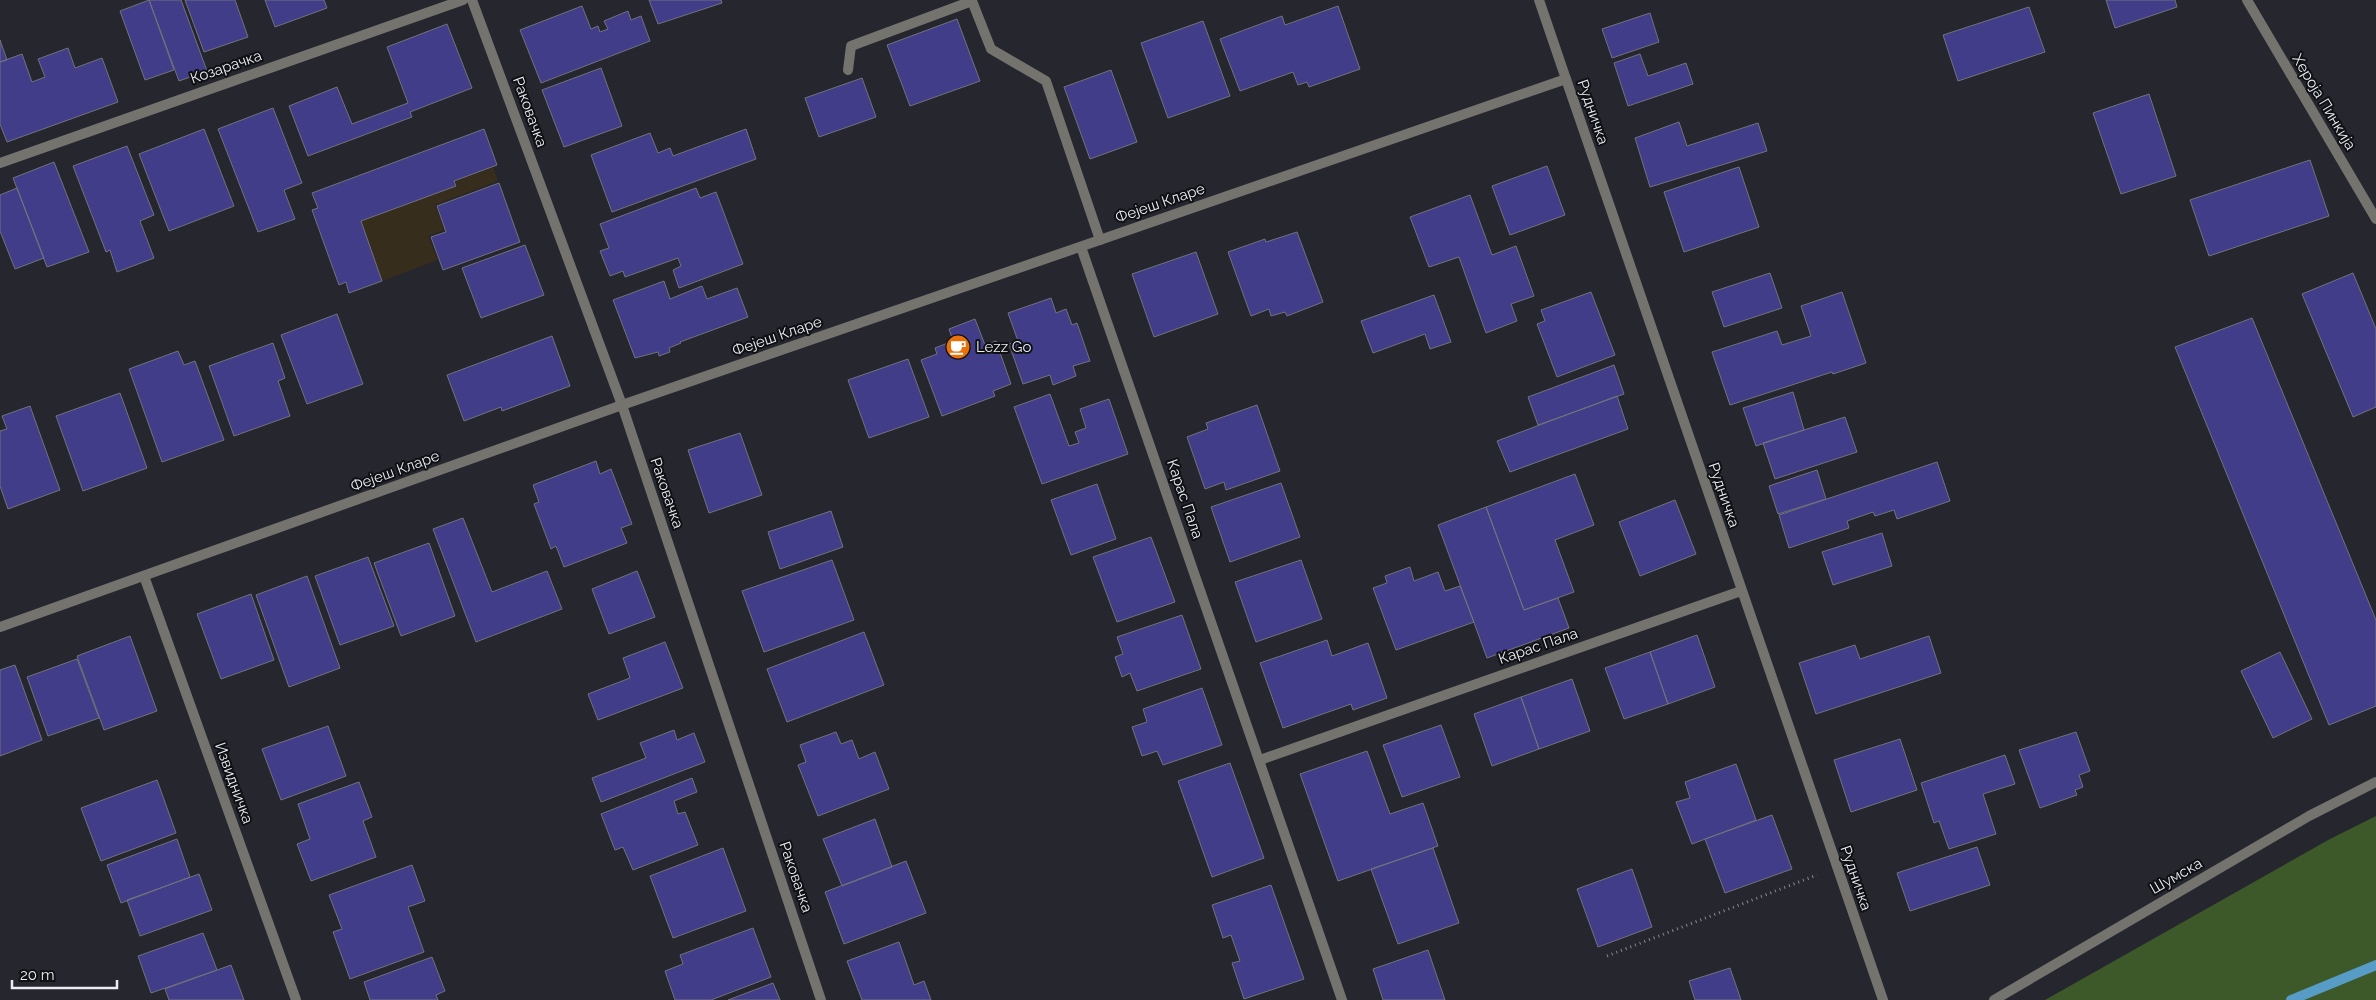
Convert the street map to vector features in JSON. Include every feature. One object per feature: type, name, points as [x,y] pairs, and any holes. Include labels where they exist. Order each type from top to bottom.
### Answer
[{"type":"street","name":"Козарачка","points":[[0,163],[463,0]]},
{"type":"street","name":"Раковачка","points":[[472,0],[622,405],[821,1000]]},
{"type":"street","name":"Рудничка","points":[[1539,0],[1883,1000]]},
{"type":"street","name":"Хероја Пинкија","points":[[2247,0],[2376,219]]},
{"type":"street","points":[[848,70],[851,46],[972,1],[990,49],[1046,81],[1100,240]]},
{"type":"street","name":"Фејеш Кларе","points":[[0,626],[622,405],[1566,79]]},
{"type":"street","name":"Карас Пала","points":[[1081,247],[1342,1000]]},
{"type":"street","name":"Извидничка","points":[[144,576],[296,1000]]},
{"type":"street","name":"Карас Пала","points":[[1260,760],[1741,591]]},
{"type":"street","name":"Шумска","points":[[1994,1000],[2309,816],[2376,782]]},
{"type":"path","points":[[1607,956],[1836,867]]},
{"type":"shaded area","points":[[493,167],[498,181],[435,205],[444,230],[428,236],[438,260],[382,281],[361,221],[457,185],[456,181]]},
{"type":"green space","points":[[2376,816],[2376,1000],[2045,1000],[2330,839]]},
{"type":"building","points":[[149,0],[174,70],[145,80],[120,11]]},
{"type":"building","points":[[149,0],[181,0],[207,71],[179,81]]},
{"type":"building","points":[[185,0],[235,0],[248,37],[204,52]]},
{"type":"building","points":[[265,0],[324,0],[327,8],[275,27]]},
{"type":"building","points":[[649,0],[721,0],[722,3],[658,24]]},
{"type":"building","points":[[2106,0],[2175,0],[2177,7],[2115,28]]},
{"type":"building","points":[[582,6],[591,29],[598,26],[600,32],[608,29],[604,21],[628,11],[631,20],[641,16],[650,41],[541,83],[520,30]]},
{"type":"building","points":[[1338,6],[1360,69],[1309,87],[1307,82],[1298,85],[1293,72],[1240,91],[1220,39],[1282,16],[1285,25]]},
{"type":"building","points":[[2029,7],[2045,52],[1958,81],[1943,35]]},
{"type":"building","points":[[1650,13],[1659,42],[1612,58],[1602,29]]},
{"type":"building","points":[[957,19],[980,81],[910,106],[887,45]]},
{"type":"building","points":[[1203,21],[1230,96],[1168,118],[1141,43]]},
{"type":"building","points":[[447,24],[472,88],[410,112],[412,117],[308,156],[289,106],[337,87],[352,124],[408,103],[387,47]]},
{"type":"building","points":[[0,40],[7,60],[0,62]]},
{"type":"building","points":[[68,48],[75,68],[102,58],[118,102],[7,142],[0,124],[0,62],[22,54],[32,82],[45,77],[38,59]]},
{"type":"building","points":[[1640,54],[1648,76],[1686,63],[1693,84],[1628,106],[1614,63]]},
{"type":"building","points":[[601,68],[622,126],[564,147],[542,90]]},
{"type":"building","points":[[1111,70],[1137,142],[1090,159],[1064,87]]},
{"type":"building","points":[[862,78],[876,117],[819,137],[805,98]]},
{"type":"building","points":[[2149,94],[2176,176],[2121,194],[2093,113]]},
{"type":"building","points":[[273,108],[302,183],[284,190],[295,219],[258,232],[218,129]]},
{"type":"building","points":[[1679,122],[1687,146],[1758,123],[1767,151],[1650,187],[1635,138]]},
{"type":"building","points":[[204,129],[234,206],[169,231],[139,154]]},
{"type":"building","points":[[484,129],[497,165],[454,181],[456,186],[361,221],[382,281],[349,293],[346,282],[339,285],[312,210],[318,208],[312,193]]},
{"type":"building","points":[[746,129],[756,159],[612,212],[591,155],[650,133],[658,153],[670,148],[673,156]]},
{"type":"building","points":[[127,146],[154,215],[140,221],[154,258],[117,272],[110,250],[106,252],[73,166]]},
{"type":"building","points":[[2310,160],[2329,216],[2209,256],[2190,200]]},
{"type":"building","points":[[54,162],[89,252],[47,267],[13,178]]},
{"type":"building","points":[[1547,166],[1565,215],[1510,235],[1492,186]]},
{"type":"building","points":[[1739,167],[1759,227],[1684,252],[1664,192]]},
{"type":"building","points":[[499,183],[520,242],[443,270],[431,237],[446,232],[437,206]]},
{"type":"building","points":[[17,188],[44,258],[15,269],[0,231],[0,195]]},
{"type":"building","points":[[696,188],[700,198],[716,192],[743,264],[679,288],[673,270],[681,266],[678,258],[625,277],[623,271],[610,276],[600,251],[609,248],[600,224]]},
{"type":"building","points":[[1470,195],[1492,255],[1516,246],[1534,296],[1511,304],[1517,321],[1486,333],[1459,257],[1429,267],[1410,217]]},
{"type":"building","points":[[1297,232],[1323,302],[1287,316],[1285,312],[1271,316],[1269,309],[1251,316],[1228,252],[1265,239],[1266,242]]},
{"type":"building","points":[[525,245],[544,295],[481,318],[462,268]]},
{"type":"building","points":[[1196,252],[1218,314],[1154,337],[1132,274]]},
{"type":"building","points":[[1770,273],[1782,308],[1724,327],[1712,292]]},
{"type":"building","points":[[2353,273],[2376,329],[2376,407],[2353,417],[2302,294]]},
{"type":"building","points":[[664,281],[670,299],[702,286],[707,299],[737,288],[748,317],[680,342],[669,348],[670,352],[659,356],[658,352],[635,358],[613,300]]},
{"type":"building","points":[[1591,292],[1615,355],[1557,377],[1537,324],[1545,321],[1541,310]]},
{"type":"building","points":[[1842,292],[1866,363],[1730,405],[1712,352],[1777,331],[1782,345],[1811,336],[1801,306]]},
{"type":"building","points":[[1434,295],[1451,342],[1430,349],[1425,334],[1373,353],[1361,321]]},
{"type":"building","points":[[1051,298],[1056,313],[1066,309],[1072,325],[1077,323],[1090,361],[1073,366],[1076,376],[1053,385],[1050,375],[1023,384],[1009,344],[1018,341],[1008,313]]},
{"type":"building","points":[[337,314],[363,384],[307,404],[281,335]]},
{"type":"building","points":[[2252,318],[2376,620],[2376,706],[2329,725],[2175,347]]},
{"type":"building","points":[[975,319],[985,345],[996,341],[1011,384],[993,391],[995,396],[942,416],[921,360],[937,354],[935,348],[953,341],[949,329]]},
{"type":"building","points":[[552,336],[570,386],[502,411],[501,407],[464,421],[447,375]]},
{"type":"building","points":[[273,343],[285,378],[278,381],[290,416],[234,436],[209,366]]},
{"type":"building","points":[[178,351],[184,365],[195,361],[224,440],[162,462],[129,369]]},
{"type":"building","points":[[908,359],[929,417],[869,438],[848,380]]},
{"type":"building","points":[[1614,365],[1624,394],[1538,425],[1528,397]]},
{"type":"building","points":[[1793,392],[1804,430],[1756,446],[1743,408]]},
{"type":"building","points":[[120,393],[147,468],[83,491],[56,416]]},
{"type":"building","points":[[1050,394],[1069,446],[1079,443],[1075,432],[1086,428],[1080,409],[1109,399],[1128,454],[1042,484],[1014,407]]},
{"type":"building","points":[[1617,396],[1628,429],[1510,472],[1497,441]]},
{"type":"building","points":[[1257,405],[1280,471],[1226,490],[1224,482],[1205,489],[1187,437],[1208,429],[1206,423]]},
{"type":"building","points":[[30,406],[60,490],[8,509],[0,486],[0,431],[7,429],[2,416]]},
{"type":"building","points":[[1845,417],[1857,452],[1775,479],[1763,443]]},
{"type":"building","points":[[740,433],[762,495],[709,513],[688,450]]},
{"type":"building","points":[[596,461],[600,474],[611,469],[632,524],[621,528],[627,543],[564,567],[556,546],[551,549],[534,504],[539,502],[533,485]]},
{"type":"building","points":[[1937,462],[1950,501],[1897,519],[1894,510],[1875,516],[1873,512],[1847,521],[1849,528],[1789,548],[1779,515]]},
{"type":"building","points":[[1817,470],[1826,499],[1778,514],[1769,486]]},
{"type":"building","points":[[1575,474],[1594,525],[1555,540],[1574,592],[1524,610],[1486,507]]},
{"type":"building","points":[[1281,483],[1300,537],[1230,562],[1211,507]]},
{"type":"building","points":[[1097,484],[1116,539],[1071,555],[1051,500]]},
{"type":"building","points":[[1675,500],[1696,554],[1640,576],[1619,522]]},
{"type":"building","points":[[1486,507],[1524,610],[1558,598],[1569,628],[1487,658],[1438,525]]},
{"type":"building","points":[[831,511],[843,547],[780,569],[768,532]]},
{"type":"building","points":[[463,518],[492,592],[547,571],[562,609],[476,642],[433,529]]},
{"type":"building","points":[[1882,533],[1892,566],[1833,585],[1822,552]]},
{"type":"building","points":[[1151,537],[1175,602],[1117,622],[1093,557]]},
{"type":"building","points":[[429,543],[455,616],[401,636],[374,563]]},
{"type":"building","points":[[368,557],[394,626],[340,645],[315,576]]},
{"type":"building","points":[[832,560],[854,620],[764,652],[742,591]]},
{"type":"building","points":[[1301,560],[1322,619],[1256,642],[1235,582]]},
{"type":"building","points":[[1410,567],[1414,581],[1438,572],[1445,591],[1460,586],[1474,622],[1396,650],[1373,588],[1387,583],[1385,576]]},
{"type":"building","points":[[637,571],[655,617],[609,634],[592,589]]},
{"type":"building","points":[[307,576],[340,668],[289,687],[256,595]]},
{"type":"building","points":[[251,594],[274,660],[221,679],[197,614]]},
{"type":"building","points":[[1182,615],[1201,669],[1137,691],[1130,673],[1122,677],[1115,657],[1123,654],[1117,637]]},
{"type":"building","points":[[864,632],[884,685],[787,722],[767,669]]},
{"type":"building","points":[[1697,635],[1715,687],[1668,704],[1650,652]]},
{"type":"building","points":[[130,636],[157,711],[104,730],[77,656]]},
{"type":"building","points":[[1929,636],[1941,673],[1816,714],[1799,663],[1855,645],[1860,659]]},
{"type":"building","points":[[1327,640],[1332,656],[1368,643],[1387,698],[1353,710],[1351,704],[1283,728],[1260,663]]},
{"type":"building","points":[[665,642],[683,688],[598,720],[588,694],[630,678],[623,658]]},
{"type":"building","points":[[1650,652],[1668,704],[1624,719],[1605,668]]},
{"type":"building","points":[[2280,652],[2312,719],[2273,738],[2241,671]]},
{"type":"building","points":[[77,659],[99,718],[48,736],[27,677]]},
{"type":"building","points":[[15,665],[42,740],[0,756],[0,670]]},
{"type":"building","points":[[1572,679],[1590,731],[1539,749],[1521,697]]},
{"type":"building","points":[[1202,688],[1222,745],[1163,765],[1157,751],[1142,756],[1132,727],[1147,722],[1143,709]]},
{"type":"building","points":[[1521,697],[1539,749],[1492,766],[1474,714]]},
{"type":"building","points":[[1441,725],[1460,777],[1402,797],[1383,745]]},
{"type":"building","points":[[328,726],[346,776],[281,800],[262,749]]},
{"type":"building","points":[[674,730],[677,740],[694,733],[705,762],[601,802],[592,778],[646,758],[640,743]]},
{"type":"building","points":[[836,732],[841,744],[852,740],[859,759],[875,752],[889,789],[818,816],[798,765],[806,762],[800,745]]},
{"type":"building","points":[[2076,732],[2090,771],[2079,775],[2083,787],[2075,790],[2077,795],[2040,808],[2019,750]]},
{"type":"building","points":[[1900,739],[1917,790],[1851,812],[1834,760]]},
{"type":"building","points":[[1367,751],[1390,814],[1423,803],[1438,846],[1338,881],[1300,774]]},
{"type":"building","points":[[2005,755],[2015,784],[1983,794],[1996,834],[1949,849],[1939,821],[1934,823],[1921,783]]},
{"type":"building","points":[[1230,763],[1264,858],[1212,877],[1178,781]]},
{"type":"building","points":[[1736,764],[1756,820],[1692,844],[1676,802],[1690,798],[1685,782]]},
{"type":"building","points":[[692,778],[697,792],[674,801],[678,814],[685,812],[698,845],[633,870],[623,847],[615,850],[601,814]]},
{"type":"building","points":[[157,780],[176,833],[101,861],[81,808]]},
{"type":"building","points":[[359,782],[372,817],[363,821],[376,857],[311,881],[297,844],[310,839],[298,804]]},
{"type":"building","points":[[1772,815],[1792,869],[1725,893],[1705,839]]},
{"type":"building","points":[[875,819],[892,867],[842,886],[823,839]]},
{"type":"building","points":[[177,839],[190,877],[121,903],[107,865]]},
{"type":"building","points":[[1977,847],[1990,885],[1910,911],[1897,873]]},
{"type":"building","points":[[723,848],[746,911],[673,938],[650,876]]},
{"type":"building","points":[[1433,848],[1459,923],[1398,944],[1371,869]]},
{"type":"building","points":[[906,861],[926,913],[844,944],[825,892]]},
{"type":"building","points":[[412,865],[425,901],[408,907],[424,952],[350,979],[333,932],[342,929],[329,895]]},
{"type":"building","points":[[1632,869],[1652,927],[1598,947],[1577,889]]},
{"type":"building","points":[[199,874],[212,910],[140,936],[127,900]]},
{"type":"building","points":[[1271,885],[1304,979],[1244,999],[1232,963],[1240,961],[1231,935],[1223,938],[1212,905]]},
{"type":"building","points":[[753,928],[771,977],[711,1000],[675,1000],[665,971],[683,964],[680,955]]},
{"type":"building","points":[[203,933],[217,970],[151,993],[138,956]]},
{"type":"building","points":[[899,942],[914,985],[924,981],[931,1000],[862,1000],[847,961]]},
{"type":"building","points":[[1428,950],[1445,1000],[1383,1000],[1373,969]]},
{"type":"building","points":[[432,957],[445,991],[436,995],[438,1000],[370,1000],[364,982]]},
{"type":"building","points":[[231,965],[244,1000],[169,1000],[165,989]]},
{"type":"building","points":[[1730,968],[1741,1000],[1695,1000],[1689,981]]},
{"type":"building","points":[[773,983],[780,1000],[728,1000]]},
{"type":"waterway","points":[[2291,1000],[2376,965]]},
{"type":"place","name":"Lezz Go","points":[[958,347]]}]
